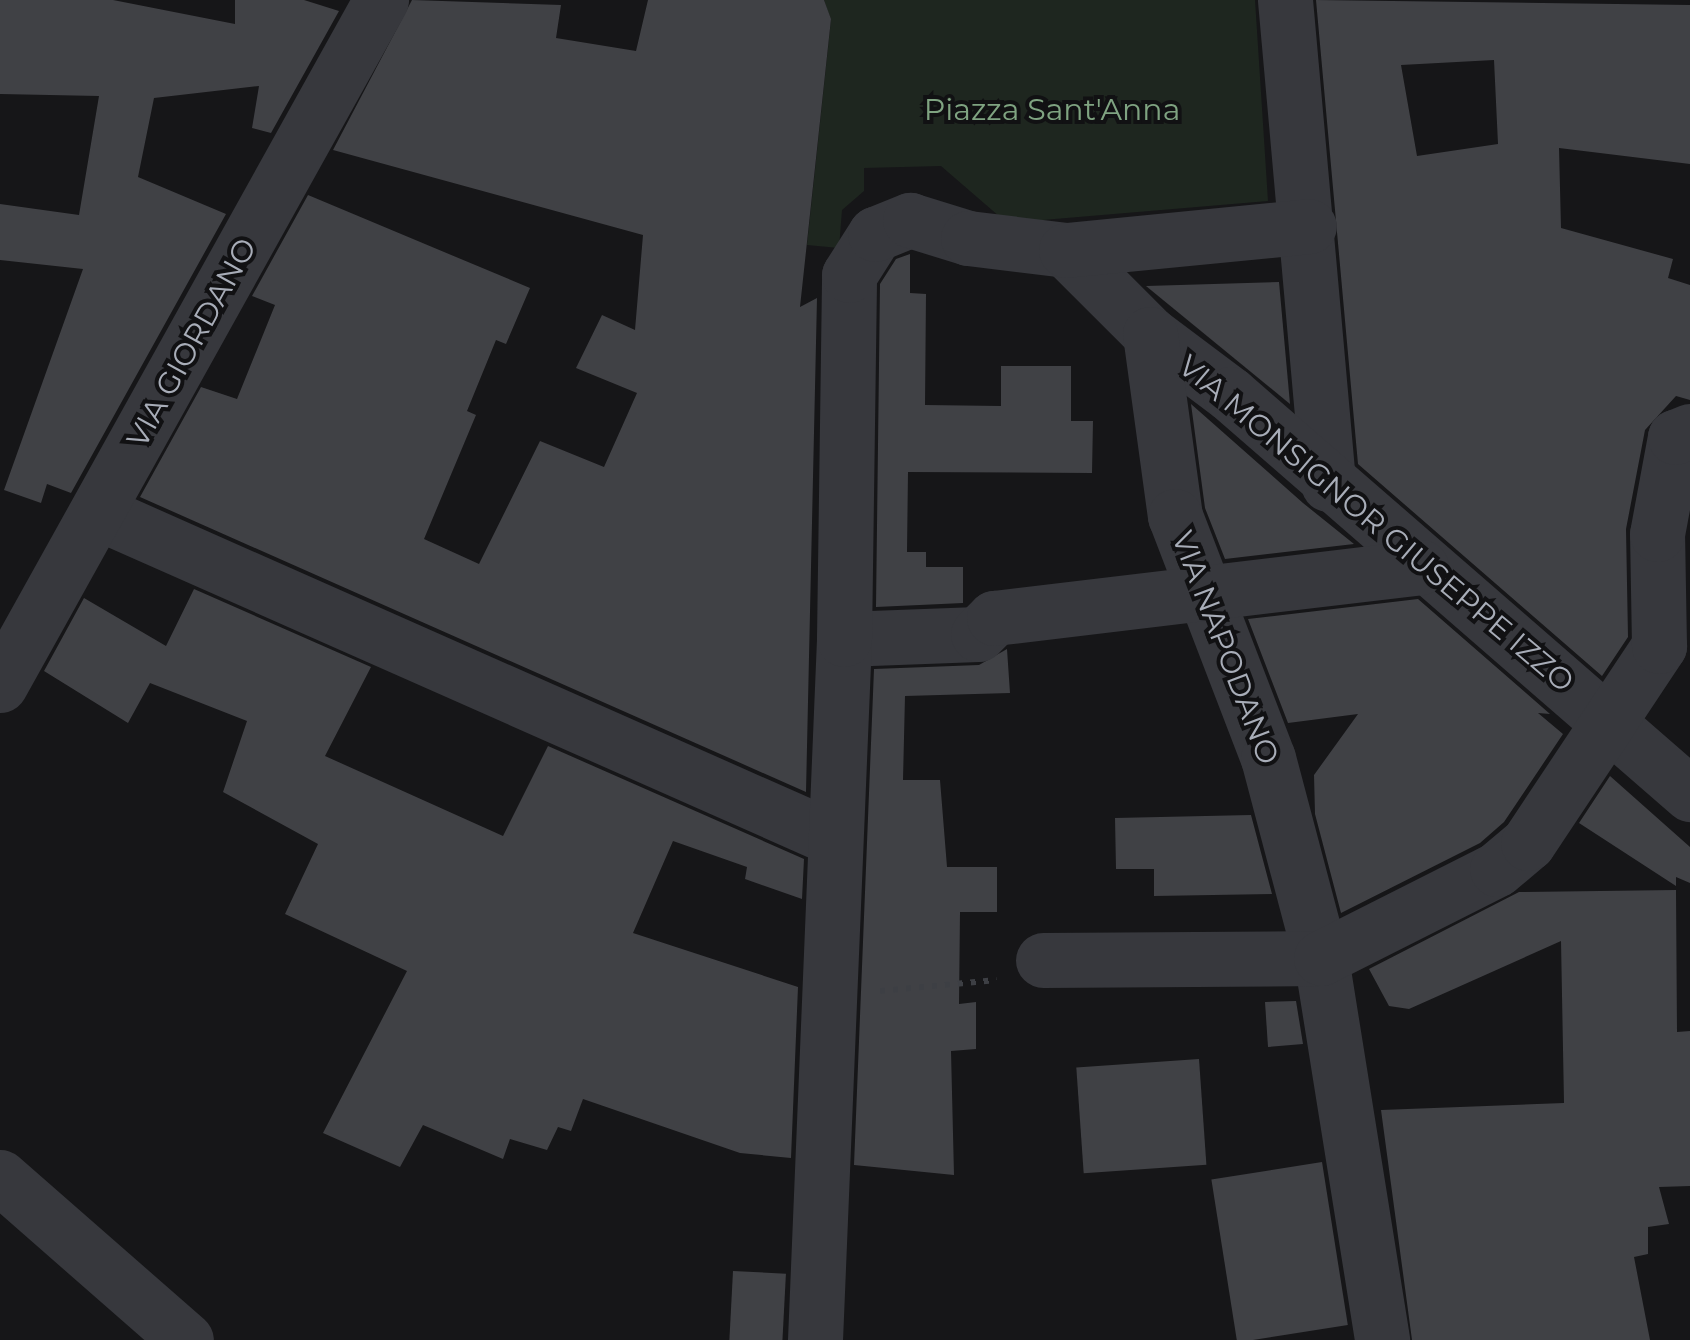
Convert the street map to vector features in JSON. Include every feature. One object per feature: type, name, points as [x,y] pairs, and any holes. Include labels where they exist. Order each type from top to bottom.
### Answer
[{"type":"street","name":"VIA GIORDANO","points":[[0,685],[381,0]]},
{"type":"street","points":[[1285,0],[1309,226],[1328,484]]},
{"type":"street","points":[[815,1340],[825,994],[844,638],[849,275],[875,234],[910,220],[968,238],[1066,250],[1309,226]]},
{"type":"street","name":"VIA MONSIGNOR GIUSEPPE IZZO","points":[[1066,250],[1150,334],[1421,567],[1613,723],[1690,794]]},
{"type":"street","name":"VIA NAPODANO","points":[[1150,334],[1175,516],[1268,758],[1321,958],[1382,1340]]},
{"type":"street","points":[[1044,960],[1321,958],[1497,868],[1528,844],[1613,723],[1659,646],[1657,534],[1676,436],[1690,431]]},
{"type":"street","points":[[96,512],[834,838]]},
{"type":"street","points":[[844,638],[978,634],[994,618],[1421,567]]},
{"type":"street","points":[[0,1178],[186,1340]]},
{"type":"path","points":[[825,994],[982,986],[1044,960]]},
{"type":"green space","name":"Piazza Sant'Anna","points":[[824,0],[1255,0],[1268,201],[1007,223],[941,166],[864,168],[864,191],[842,210],[839,248],[807,245],[831,20]]},
{"type":"building","points":[[0,0],[113,0],[235,24],[235,0],[304,0],[339,11],[271,133],[252,128],[259,86],[154,98],[138,177],[226,214],[71,493],[47,484],[41,503],[4,490],[83,269],[0,260],[0,204],[79,215],[99,96],[0,94]]},
{"type":"building","points":[[412,0],[561,5],[556,38],[636,51],[648,0],[824,0],[831,19],[800,307],[817,298],[806,792],[140,497],[201,387],[237,399],[275,305],[252,296],[308,195],[530,288],[506,344],[496,340],[467,411],[476,415],[424,539],[479,564],[540,441],[604,467],[637,393],[576,368],[602,315],[635,330],[643,235],[333,150]]},
{"type":"building","points":[[1316,0],[1690,5],[1690,164],[1559,148],[1561,228],[1673,259],[1668,278],[1690,285],[1690,400],[1676,396],[1645,430],[1626,529],[1628,637],[1602,676],[1358,464]],"holes":[[[1494,60],[1498,144],[1417,156],[1401,65]]]},
{"type":"building","points":[[910,254],[910,293],[926,294],[925,405],[1001,406],[1001,366],[1071,366],[1071,421],[1093,421],[1092,473],[908,472],[907,552],[926,552],[926,567],[963,567],[963,603],[876,607],[880,284],[896,259]]},
{"type":"building","points":[[1279,282],[1290,404],[1146,286]]},
{"type":"building","points":[[1191,404],[1354,544],[1225,559],[1205,508]]},
{"type":"building","points":[[194,589],[371,667],[325,756],[503,836],[548,746],[804,859],[802,899],[745,879],[747,867],[673,841],[633,933],[798,987],[791,1158],[740,1153],[583,1099],[571,1131],[558,1127],[547,1150],[510,1139],[503,1159],[423,1125],[400,1167],[323,1133],[407,971],[285,914],[318,844],[223,792],[247,721],[150,683],[128,723],[44,671],[84,598],[166,646]]},
{"type":"building","points":[[1418,599],[1550,714],[1538,713],[1563,734],[1504,822],[1480,843],[1341,913],[1315,814],[1314,775],[1358,714],[1288,723],[1248,619]]},
{"type":"building","points":[[1007,649],[1010,693],[905,696],[903,780],[940,780],[947,867],[997,867],[997,912],[960,912],[959,1004],[976,1002],[976,1049],[951,1051],[954,1175],[854,1165],[874,669],[979,665]]},
{"type":"building","points":[[1610,776],[1690,847],[1690,883],[1676,877],[1676,886],[1579,823]]},
{"type":"building","points":[[1251,815],[1272,894],[1154,896],[1154,869],[1116,869],[1115,818]]},
{"type":"building","points":[[1676,890],[1677,1032],[1690,1031],[1690,1186],[1659,1187],[1669,1224],[1648,1227],[1648,1254],[1634,1257],[1650,1340],[1412,1340],[1381,1110],[1564,1103],[1561,941],[1409,1009],[1389,1006],[1369,969],[1519,892]]},
{"type":"building","points":[[1296,1001],[1303,1044],[1268,1047],[1265,1002]]},
{"type":"building","points":[[1199,1059],[1206,1165],[1084,1173],[1076,1068]]},
{"type":"building","points":[[1322,1162],[1348,1325],[1237,1340],[1211,1180]]},
{"type":"building","points":[[733,1271],[786,1274],[782,1340],[729,1340]]}]
